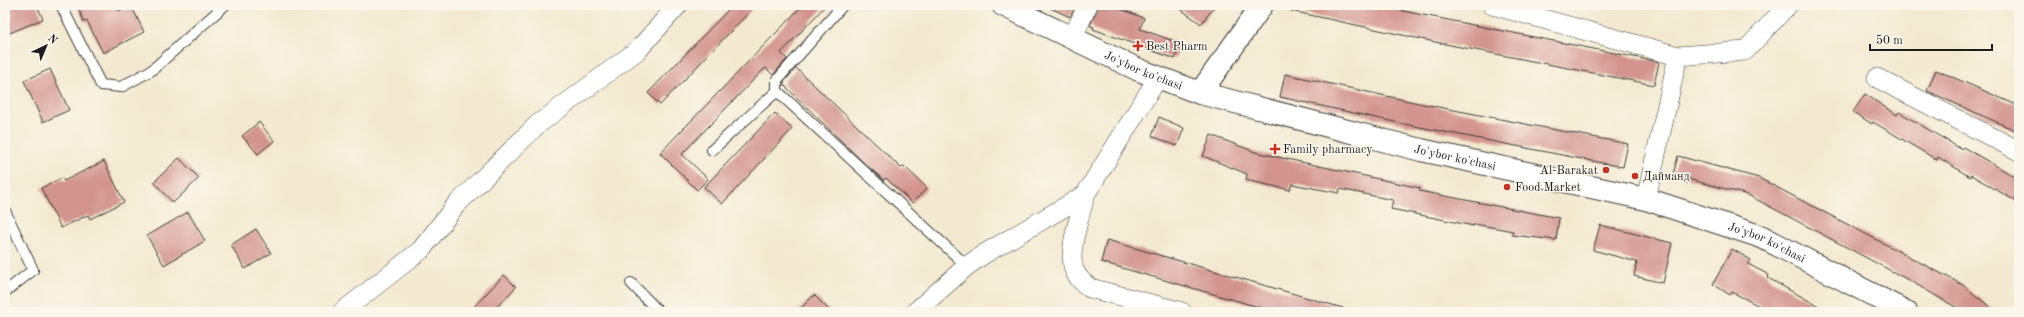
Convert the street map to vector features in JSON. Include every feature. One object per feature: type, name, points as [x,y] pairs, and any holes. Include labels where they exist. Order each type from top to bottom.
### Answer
[{"type":"street","points":[[342,312],[421,250],[456,205],[537,125],[638,50],[678,5]]},
{"type":"street","name":"Jo'ybor ko'chasi","points":[[1003,5],[1139,70],[1159,76],[1200,93],[1421,150],[1646,199],[1762,237],[1906,312]]},
{"type":"street","points":[[1072,38],[1088,5]]},
{"type":"street","points":[[1200,93],[1262,5]]},
{"type":"street","points":[[1492,5],[1678,56],[1745,51],[1788,5]]},
{"type":"street","points":[[1646,199],[1678,56]]},
{"type":"street","points":[[1159,76],[1085,195],[1072,254],[1073,269],[1080,280],[1090,288],[1182,312]]},
{"type":"street","points":[[1877,78],[2019,151]]},
{"type":"street","points":[[915,312],[967,266],[984,254],[1085,195]]},
{"type":"lane","points":[[61,5],[101,85],[121,87],[152,70],[225,5]]},
{"type":"lane","points":[[843,5],[777,80],[777,91],[967,266]]},
{"type":"lane","points":[[712,150],[777,91]]},
{"type":"lane","points":[[5,211],[33,270],[5,292]]},
{"type":"lane","points":[[631,283],[659,312]]},
{"type":"building","points":[[5,5],[37,5],[43,19],[5,35]]},
{"type":"building","points":[[77,5],[116,5],[119,11],[131,5],[144,32],[103,53],[87,21],[84,22]]},
{"type":"building","points":[[733,5],[756,5],[660,105],[648,93]]},
{"type":"building","points":[[803,5],[826,5],[781,53],[787,59],[773,75],[766,68],[762,71],[682,154],[708,179],[697,190],[660,153]]},
{"type":"building","points":[[1044,5],[1076,5],[1070,17]]},
{"type":"building","points":[[1099,5],[1110,5],[1144,18],[1140,29],[1180,43],[1175,59],[1093,29],[1094,27],[1090,26]]},
{"type":"building","points":[[1175,5],[1216,5],[1201,24]]},
{"type":"building","points":[[1291,5],[1373,5],[1659,62],[1654,85],[1435,42],[1291,11]]},
{"type":"building","points":[[796,68],[901,168],[904,166],[927,188],[912,203],[886,178],[884,180],[866,165],[784,85],[784,82]]},
{"type":"building","points":[[50,69],[69,110],[43,122],[24,81]]},
{"type":"building","points":[[1936,70],[2019,106],[2019,132],[1927,91]]},
{"type":"building","points":[[1285,74],[1423,104],[1628,144],[1623,167],[1404,124],[1280,97]]},
{"type":"building","points":[[1865,94],[1897,115],[1899,112],[1961,149],[1963,147],[2019,179],[2019,203],[1971,175],[1970,177],[1938,157],[1937,160],[1873,122],[1872,124],[1853,112]]},
{"type":"building","points":[[775,113],[792,129],[722,204],[704,187]]},
{"type":"building","points":[[1159,117],[1184,128],[1177,146],[1152,136]]},
{"type":"building","points":[[259,122],[274,141],[258,154],[242,136]]},
{"type":"building","points":[[1211,135],[1255,152],[1420,188],[1419,191],[1559,218],[1556,240],[1512,235],[1513,231],[1474,224],[1474,226],[1391,209],[1393,200],[1340,189],[1339,193],[1292,184],[1290,190],[1246,180],[1247,174],[1203,156]]},
{"type":"building","points":[[1678,156],[1759,178],[1963,285],[1996,312],[1964,312],[1914,283],[1748,195],[1673,175]]},
{"type":"building","points":[[179,158],[199,178],[173,203],[154,182]]},
{"type":"building","points":[[104,161],[124,202],[90,219],[88,215],[61,228],[41,188],[62,178],[64,181]]},
{"type":"building","points":[[188,212],[205,241],[164,265],[147,236]]},
{"type":"building","points":[[1600,225],[1672,243],[1663,283],[1634,276],[1637,262],[1593,250]]},
{"type":"building","points":[[256,229],[271,253],[245,269],[231,245]]},
{"type":"building","points":[[1107,240],[1343,308],[1342,312],[1276,312],[1101,262]]},
{"type":"building","points":[[1732,249],[1751,260],[1748,264],[1769,275],[1768,278],[1829,312],[1758,312],[1761,307],[1732,292],[1730,295],[1713,284]]},
{"type":"building","points":[[504,275],[516,287],[492,312],[469,312]]},
{"type":"building","points":[[814,295],[831,312],[797,312]]},
{"type":"place","name":"Best Pharm","points":[[1138,46]]},
{"type":"place","name":"Family pharmacy","points":[[1275,149]]},
{"type":"place","name":"Al-Barakat","points":[[1606,170]]},
{"type":"place","name":"Дайманд","points":[[1635,176]]},
{"type":"place","name":"Food Market","points":[[1507,187]]}]
